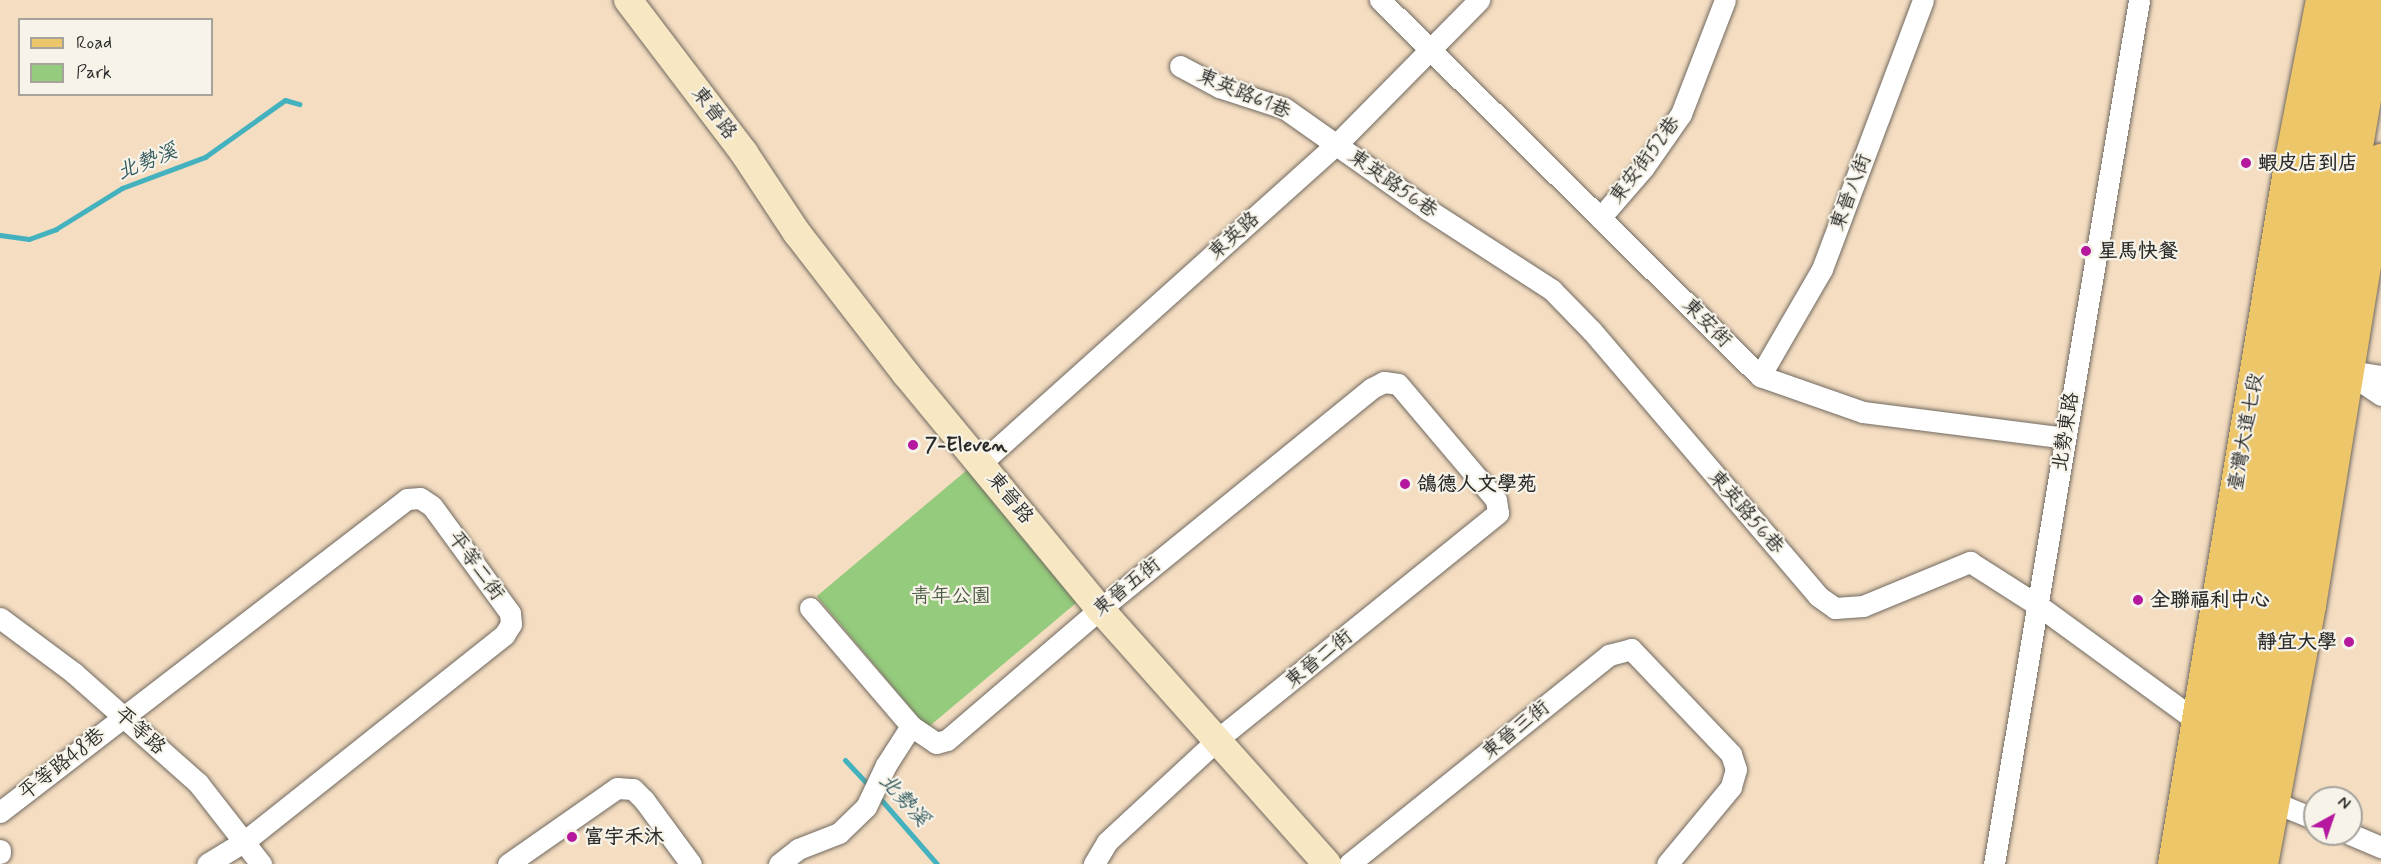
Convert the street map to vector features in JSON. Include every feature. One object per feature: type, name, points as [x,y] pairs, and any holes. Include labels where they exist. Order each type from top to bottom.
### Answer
[{"type":"main road","name":"臺灣大道七段","points":[[2174,864],[2259,354],[2322,0]]},
{"type":"main road","name":"臺灣大道七段","points":[[2261,864],[2309,605],[2317,366],[2351,0]]},
{"type":"main road","name":"臺灣大道七段","points":[[2234,864],[2381,0]]},
{"type":"main road","name":"臺灣大道七段","points":[[2204,864],[2317,366],[2381,160]]},
{"type":"street","name":"東晉路","points":[[628,0],[744,153],[797,233],[981,463],[1100,609],[1327,864]]},
{"type":"street","name":"東安街","points":[[1380,0],[1760,376],[1863,412],[2065,438]]},
{"type":"street","name":"東英路","points":[[981,463],[1336,145],[1479,0]]},
{"type":"street","name":"東安街52巷","points":[[1600,218],[1644,168],[1680,114],[1725,0]]},
{"type":"street","name":"東晉八街","points":[[1760,376],[1822,269],[1923,0]]},
{"type":"street","name":"北勢東路","points":[[1994,864],[2139,0]]},
{"type":"street","name":"東英路61巷","points":[[1180,66],[1219,87],[1284,108],[1336,145]]},
{"type":"street","name":"東英路56巷","points":[[1336,145],[1552,290],[1592,331],[1818,596],[1835,608],[1863,606],[1970,562],[2039,606],[2198,722]]},
{"type":"street","points":[[2259,354],[2381,376]]},
{"type":"street","points":[[2317,366],[2381,395]]},
{"type":"street","name":"東晉五街","points":[[810,608],[911,726],[936,743],[947,740],[1100,609],[1384,382],[1398,384],[1457,452]]},
{"type":"street","name":"東晉二街","points":[[1094,864],[1107,842],[1217,741],[1498,513],[1496,500],[1457,452]]},
{"type":"street","name":"平等二街","points":[[124,716],[407,499],[420,498],[432,506],[510,613],[511,624],[504,635],[245,841],[207,864]]},
{"type":"street","name":"平等路","points":[[0,618],[124,716],[198,783],[261,864]]},
{"type":"street","name":"東晉三街","points":[[1349,864],[1609,655],[1631,649],[1731,754],[1736,769],[1731,787],[1667,864]]},
{"type":"street","name":"平等路48巷","points":[[0,812],[124,716]]},
{"type":"street","points":[[779,864],[798,849],[839,833],[866,807],[885,765],[911,726]]},
{"type":"street","points":[[508,864],[617,788],[633,789],[644,800],[692,864]]},
{"type":"street","points":[[2271,801],[2303,814]]},
{"type":"street","points":[[2363,839],[2381,847]]},
{"type":"green space","name":"青年公園","points":[[973,465],[1084,597],[927,728],[817,596]]},
{"type":"waterway","name":"北勢溪","points":[[0,235],[29,239],[56,229],[122,188],[205,157],[285,100],[299,104]]},
{"type":"waterway","name":"北勢溪","points":[[845,760],[871,788]]},
{"type":"waterway","name":"北勢溪","points":[[877,795],[937,864]]},
{"type":"place","name":"蝦皮店到店","points":[[2246,163]]},
{"type":"place","name":"星馬快餐","points":[[2086,251]]},
{"type":"place","name":"7-Eleven","points":[[913,445]]},
{"type":"place","name":"鴿德人文學苑","points":[[1405,484]]},
{"type":"place","name":"全聯福利中心","points":[[2138,600]]},
{"type":"place","name":"靜宜大學","points":[[2349,642]]},
{"type":"place","name":"富宇禾沐","points":[[572,837]]}]
